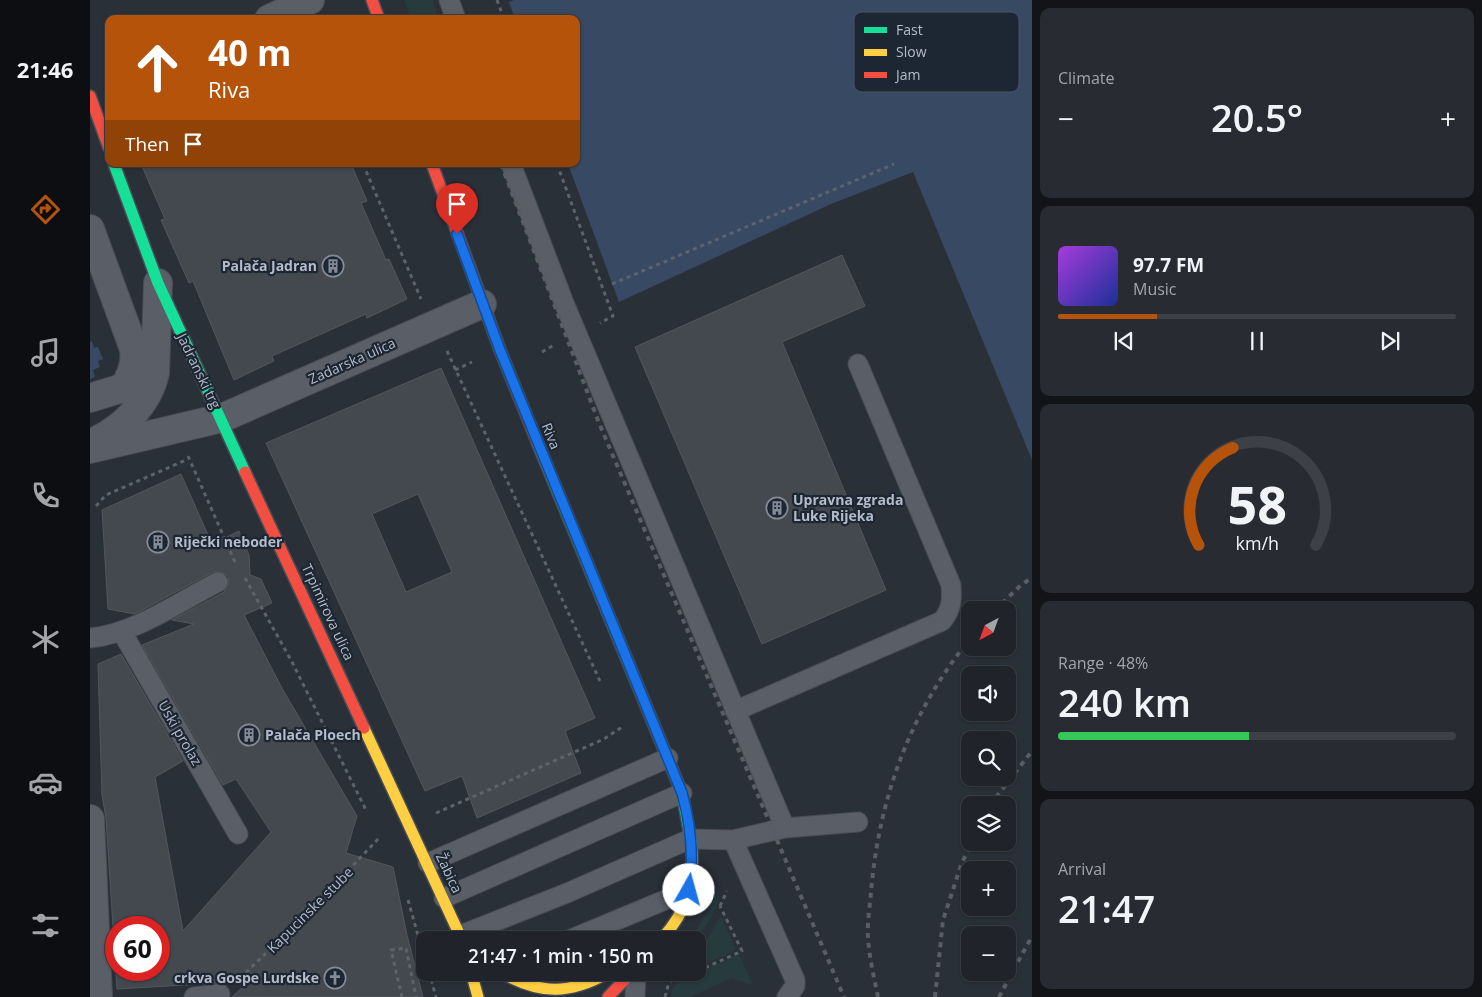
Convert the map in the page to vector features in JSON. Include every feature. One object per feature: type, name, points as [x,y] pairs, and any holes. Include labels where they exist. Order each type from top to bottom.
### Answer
[{"type":"main road","points":[[372,0],[378,15]]},
{"type":"main road","points":[[97,97],[105,131]]},
{"type":"main road","name":"Jadranski trg","points":[[115,167],[158,283],[196,368],[222,418]]},
{"type":"main road","name":"Riva","points":[[433,167],[482,304],[668,758]]},
{"type":"main road","name":"Trpimirova ulica","points":[[222,418],[408,818]]},
{"type":"main road","points":[[668,758],[682,793],[690,839],[692,872],[689,890],[681,915],[668,931]]},
{"type":"main road","name":"Žabica","points":[[408,818],[460,931]]},
{"type":"main road","points":[[653,931],[689,890]]},
{"type":"main road","points":[[474,981],[478,997]]},
{"type":"main road","points":[[517,981],[526,986],[556,992],[594,981]]},
{"type":"main road","points":[[608,997],[625,981]]},
{"type":"street","points":[[278,15],[310,0]]},
{"type":"street","points":[[90,229],[134,349],[135,358],[131,386],[90,398]]},
{"type":"street","name":"Jadranski trg","points":[[90,444],[125,422],[146,399],[153,384],[158,283]]},
{"type":"street","name":"Zadarska ulica","points":[[222,418],[482,304]]},
{"type":"street","name":"Jadranski trg","points":[[90,449],[222,418]]},
{"type":"street","points":[[90,819],[98,997]]},
{"type":"lane","points":[[449,0],[455,15]]},
{"type":"lane","points":[[512,167],[564,304],[785,828]]},
{"type":"lane","points":[[735,711],[942,621],[948,614],[952,602],[950,585],[858,364]]},
{"type":"lane","points":[[90,638],[104,637],[122,632],[218,582]]},
{"type":"lane","name":"Uski prolaz","points":[[122,632],[238,834]]},
{"type":"lane","points":[[428,863],[668,758]]},
{"type":"lane","points":[[444,898],[682,793]]},
{"type":"lane","points":[[479,931],[690,839],[733,840],[785,828],[858,822]]},
{"type":"lane","points":[[733,840],[794,980],[795,986],[788,997]]},
{"type":"lane","points":[[591,931],[689,890]]},
{"type":"lane","points":[[634,981],[635,997]]},
{"type":"lane","points":[[194,997],[220,994]]},
{"type":"path","points":[[497,0],[503,15]]},
{"type":"path","points":[[612,284],[894,164]]},
{"type":"path","points":[[364,167],[426,305]]},
{"type":"path","points":[[557,167],[613,316]]},
{"type":"path","points":[[446,350],[602,684]]},
{"type":"path","points":[[455,370],[472,362]]},
{"type":"path","points":[[96,506],[106,496],[189,459],[239,568]]},
{"type":"path","points":[[243,576],[292,662],[366,812]]},
{"type":"path","points":[[432,815],[604,739],[623,729],[619,720]]},
{"type":"path","points":[[376,833],[380,840]]},
{"type":"path","name":"Kapucinske stube","points":[[238,981],[380,840],[382,833]]},
{"type":"path","points":[[408,898],[417,931]]},
{"type":"path","points":[[706,967],[742,951],[720,906]]},
{"type":"path","points":[[402,997],[391,950],[406,948],[416,997]]},
{"type":"path","points":[[432,981],[436,997]]},
{"type":"path","points":[[665,997],[668,986],[672,981]]},
{"type":"green space","points":[[404,0],[433,0],[438,15],[410,15]]},
{"type":"green space","points":[[718,890],[718,902],[712,916],[702,931],[695,931],[706,915]]},
{"type":"green space","points":[[721,916],[736,950],[706,963],[706,941]]},
{"type":"green space","points":[[739,954],[753,985],[732,978],[690,997],[671,997],[672,990],[678,981],[706,981],[706,969]]},
{"type":"water","points":[[514,0],[1032,0],[1032,460],[913,172],[831,204],[619,302],[569,167],[580,167],[580,15],[514,15],[509,2]]},
{"type":"water","points":[[92,341],[94,348],[98,347],[103,359],[98,361],[100,367],[93,370],[95,377],[90,379],[90,342]]},
{"type":"building","name":"Palača Jadran","points":[[142,167],[352,167],[367,201],[361,203],[386,260],[389,259],[407,299],[367,318],[366,314],[272,356],[274,361],[234,380],[193,281],[189,283],[161,220],[165,219]]},
{"type":"building","name":"Upravna zgrada Luke Rijeka","points":[[842,255],[865,306],[782,342],[886,590],[762,644],[635,347]]},
{"type":"building","points":[[441,368],[595,718],[565,731],[581,773],[477,818],[462,776],[425,791],[266,443]],"holes":[[[418,494],[452,572],[406,592],[372,514]]]},
{"type":"building","points":[[181,474],[212,544],[239,531],[249,555],[250,575],[261,579],[272,603],[244,615],[283,690],[357,816],[346,853],[393,867],[416,970],[416,981],[419,981],[423,997],[232,997],[246,984],[219,983],[117,989],[116,981],[170,981],[170,916],[112,916],[106,818],[102,795],[98,664],[121,654],[183,761],[155,777],[183,931],[271,832],[236,779],[223,785],[142,645],[194,624],[172,620],[224,592],[229,583],[228,576],[219,571],[213,572],[135,614],[108,609],[102,510]]},
{"type":"railway","points":[[442,0],[448,15]]},
{"type":"railway","points":[[502,167],[599,423],[844,997]]},
{"type":"railway","points":[[1004,601],[1032,577]]},
{"type":"railway","points":[[878,997],[869,952],[868,926],[875,857],[881,823],[890,790],[914,726],[930,696],[961,651]]},
{"type":"railway","points":[[997,796],[1032,751]]},
{"type":"railway","points":[[935,997],[943,920],[961,865],[968,851]]},
{"type":"railway","points":[[999,997],[1032,936]]},
{"type":"traffic: fast","points":[[115,167],[158,283],[245,472]]},
{"type":"traffic: fast","points":[[538,444],[682,793],[691,841]]},
{"type":"traffic: slow","points":[[364,728],[458,931]]},
{"type":"traffic: slow","points":[[668,931],[684,906],[688,894],[692,869],[691,841]]},
{"type":"traffic: slow","points":[[474,981],[478,997]]},
{"type":"traffic: slow","points":[[518,981],[542,988],[555,989],[568,988],[592,981]]},
{"type":"traffic: jam","points":[[372,0],[378,15]]},
{"type":"traffic: jam","points":[[90,96],[105,137]]},
{"type":"traffic: jam","points":[[433,167],[500,350],[538,444]]},
{"type":"traffic: jam","points":[[245,472],[364,728]]},
{"type":"traffic: jam","points":[[608,997],[623,981]]},
{"type":"place","name":"Palača Jadran","points":[[333,266]]},
{"type":"place","name":"Upravna zgrada Luke Rijeka","points":[[777,508]]},
{"type":"place","name":"Riječki neboder","points":[[158,542]]},
{"type":"place","name":"Palača Ploech","points":[[249,735]]},
{"type":"place","name":"crkva Gospe Lurdske","points":[[335,978]]},
{"type":"route","points":[[457,234],[500,350],[682,793],[689,822],[692,855],[689,890]]}]
